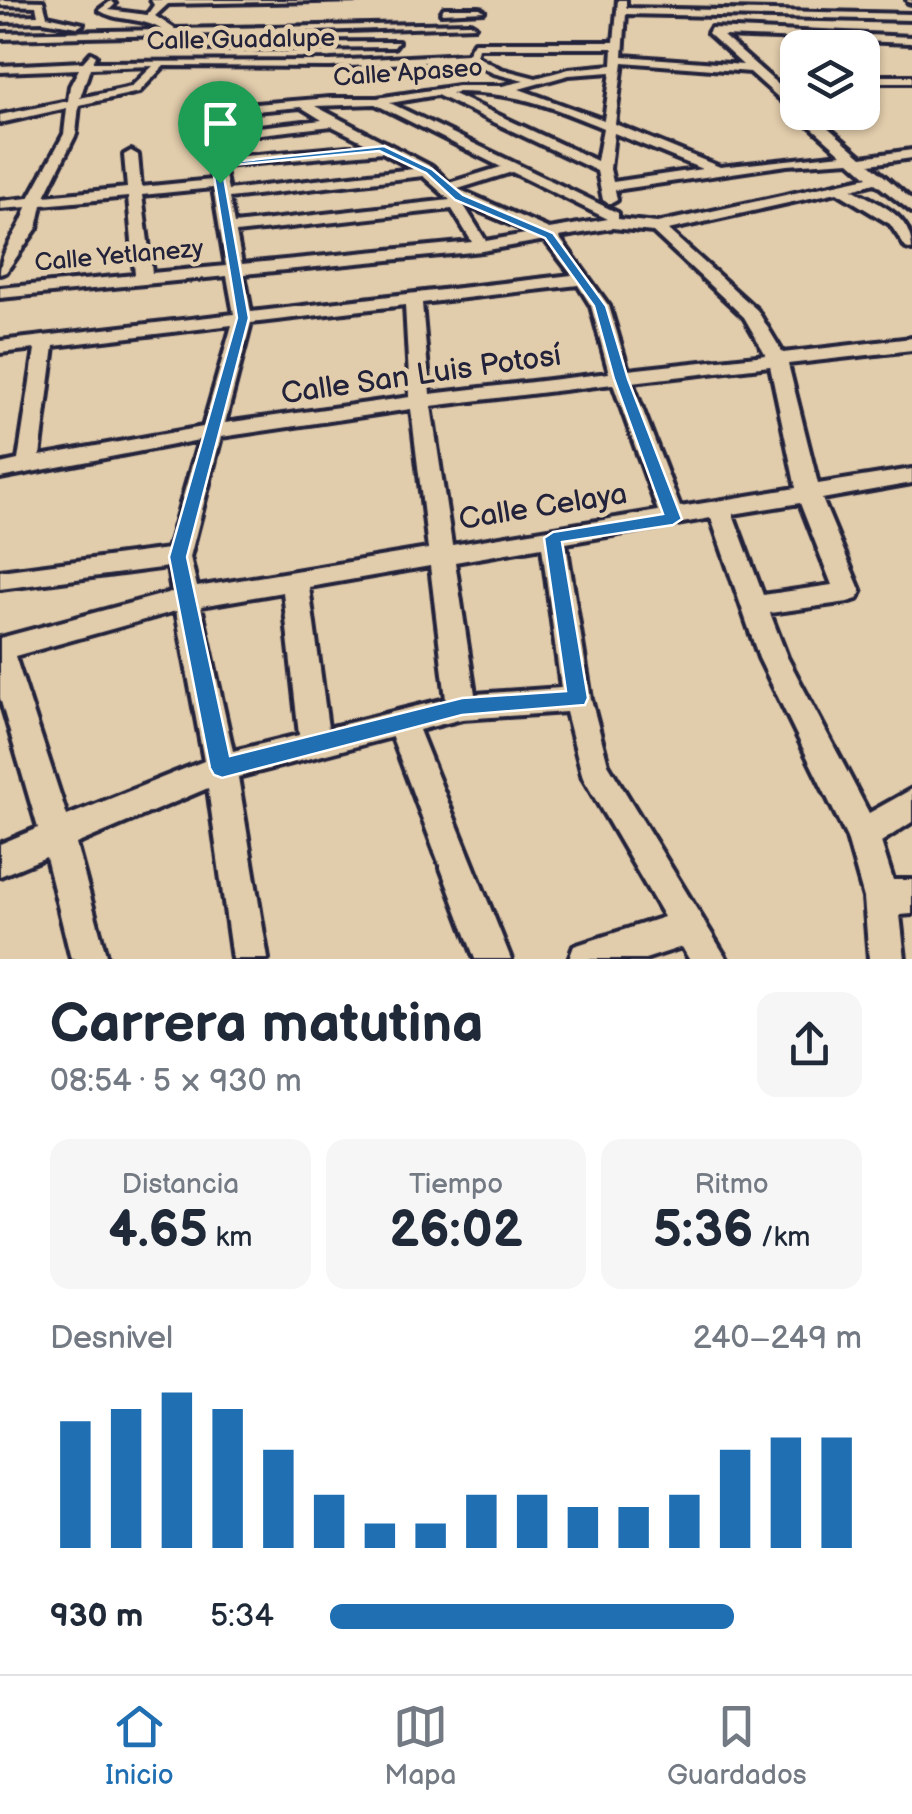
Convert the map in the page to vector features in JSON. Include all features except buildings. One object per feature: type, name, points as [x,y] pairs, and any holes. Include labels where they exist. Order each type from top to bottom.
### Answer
[{"type":"street","points":[[0,2],[54,0]]},
{"type":"street","points":[[306,63],[310,55],[310,0]]},
{"type":"street","points":[[98,2],[359,0]]},
{"type":"street","points":[[150,18],[156,6],[166,2]]},
{"type":"street","points":[[40,3],[43,18]]},
{"type":"street","points":[[111,4],[103,10],[122,16],[170,17]]},
{"type":"street","points":[[427,12],[483,5]]},
{"type":"street","points":[[483,5],[467,30],[472,51],[497,70],[535,80]]},
{"type":"street","points":[[612,219],[603,169],[622,6],[679,12],[912,17]]},
{"type":"street","points":[[679,12],[713,33],[780,93]]},
{"type":"street","points":[[0,19],[43,18],[82,30],[122,16]]},
{"type":"street","points":[[150,18],[187,44],[236,47],[412,43]]},
{"type":"street","points":[[0,36],[82,30],[470,26]]},
{"type":"street","points":[[713,33],[909,41]]},
{"type":"street","points":[[351,61],[354,44]]},
{"type":"street","name":"Calle Guadalupe","points":[[0,68],[306,63],[619,45]]},
{"type":"street","points":[[0,270],[9,245],[28,228],[36,199],[70,134],[76,86],[95,48]]},
{"type":"street","points":[[263,64],[272,77]]},
{"type":"street","points":[[503,90],[618,64],[753,69]]},
{"type":"street","points":[[0,119],[135,90],[144,86],[160,65]]},
{"type":"street","points":[[764,79],[780,79]]},
{"type":"street","points":[[880,79],[912,79]]},
{"type":"street","points":[[893,79],[912,94]]},
{"type":"street","name":"Calle Apaseo","points":[[210,136],[201,124],[217,110],[503,90],[536,96],[721,172]]},
{"type":"street","points":[[280,105],[282,91]]},
{"type":"street","points":[[439,92],[603,169]]},
{"type":"street","points":[[377,101],[515,166],[612,219],[656,228],[876,179]]},
{"type":"street","points":[[303,104],[330,123],[429,171],[454,196],[482,246]]},
{"type":"street","points":[[250,959],[222,768],[178,557],[243,318],[210,136],[330,123]]},
{"type":"street","points":[[821,130],[912,208]]},
{"type":"street","points":[[216,164],[381,148]]},
{"type":"street","points":[[608,187],[787,161],[912,154]]},
{"type":"street","points":[[131,155],[144,279]]},
{"type":"street","points":[[226,230],[454,196],[515,166]]},
{"type":"street","points":[[0,204],[429,171]]},
{"type":"street","points":[[841,188],[896,221],[912,245]]},
{"type":"street","points":[[454,196],[549,235],[583,279],[600,306],[621,379],[673,519]]},
{"type":"street","name":"Calle Yetlanezy","points":[[0,293],[482,246],[612,219]]},
{"type":"street","points":[[656,228],[751,314],[778,360],[809,495],[848,592],[754,606]]},
{"type":"street","points":[[0,346],[583,279]]},
{"type":"street","points":[[413,299],[421,404],[462,706]]},
{"type":"street","points":[[28,465],[44,341]]},
{"type":"street","name":"Calle San Luis Potosí","points":[[0,471],[210,434],[421,404],[912,344]]},
{"type":"street","name":"Calle Celaya","points":[[0,650],[184,599],[912,476]]},
{"type":"street","points":[[720,510],[773,658],[897,897],[888,959]]},
{"type":"street","points":[[553,538],[578,698],[594,768],[709,959]]},
{"type":"street","points":[[0,580],[178,557]]},
{"type":"street","points":[[295,581],[315,744]]},
{"type":"street","points":[[0,650],[57,836],[89,959]]},
{"type":"street","points":[[0,860],[222,768],[462,706],[578,698]]},
{"type":"street","points":[[401,721],[493,959]]},
{"type":"street","points":[[863,835],[912,804]]},
{"type":"street","points":[[587,959],[690,928]]},
{"type":"route","points":[[381,148],[429,171],[459,198],[549,235],[583,279],[600,306],[621,379],[673,519],[553,538],[578,698],[462,706],[222,768],[178,557],[243,318],[220,183],[216,164],[381,148]]}]
